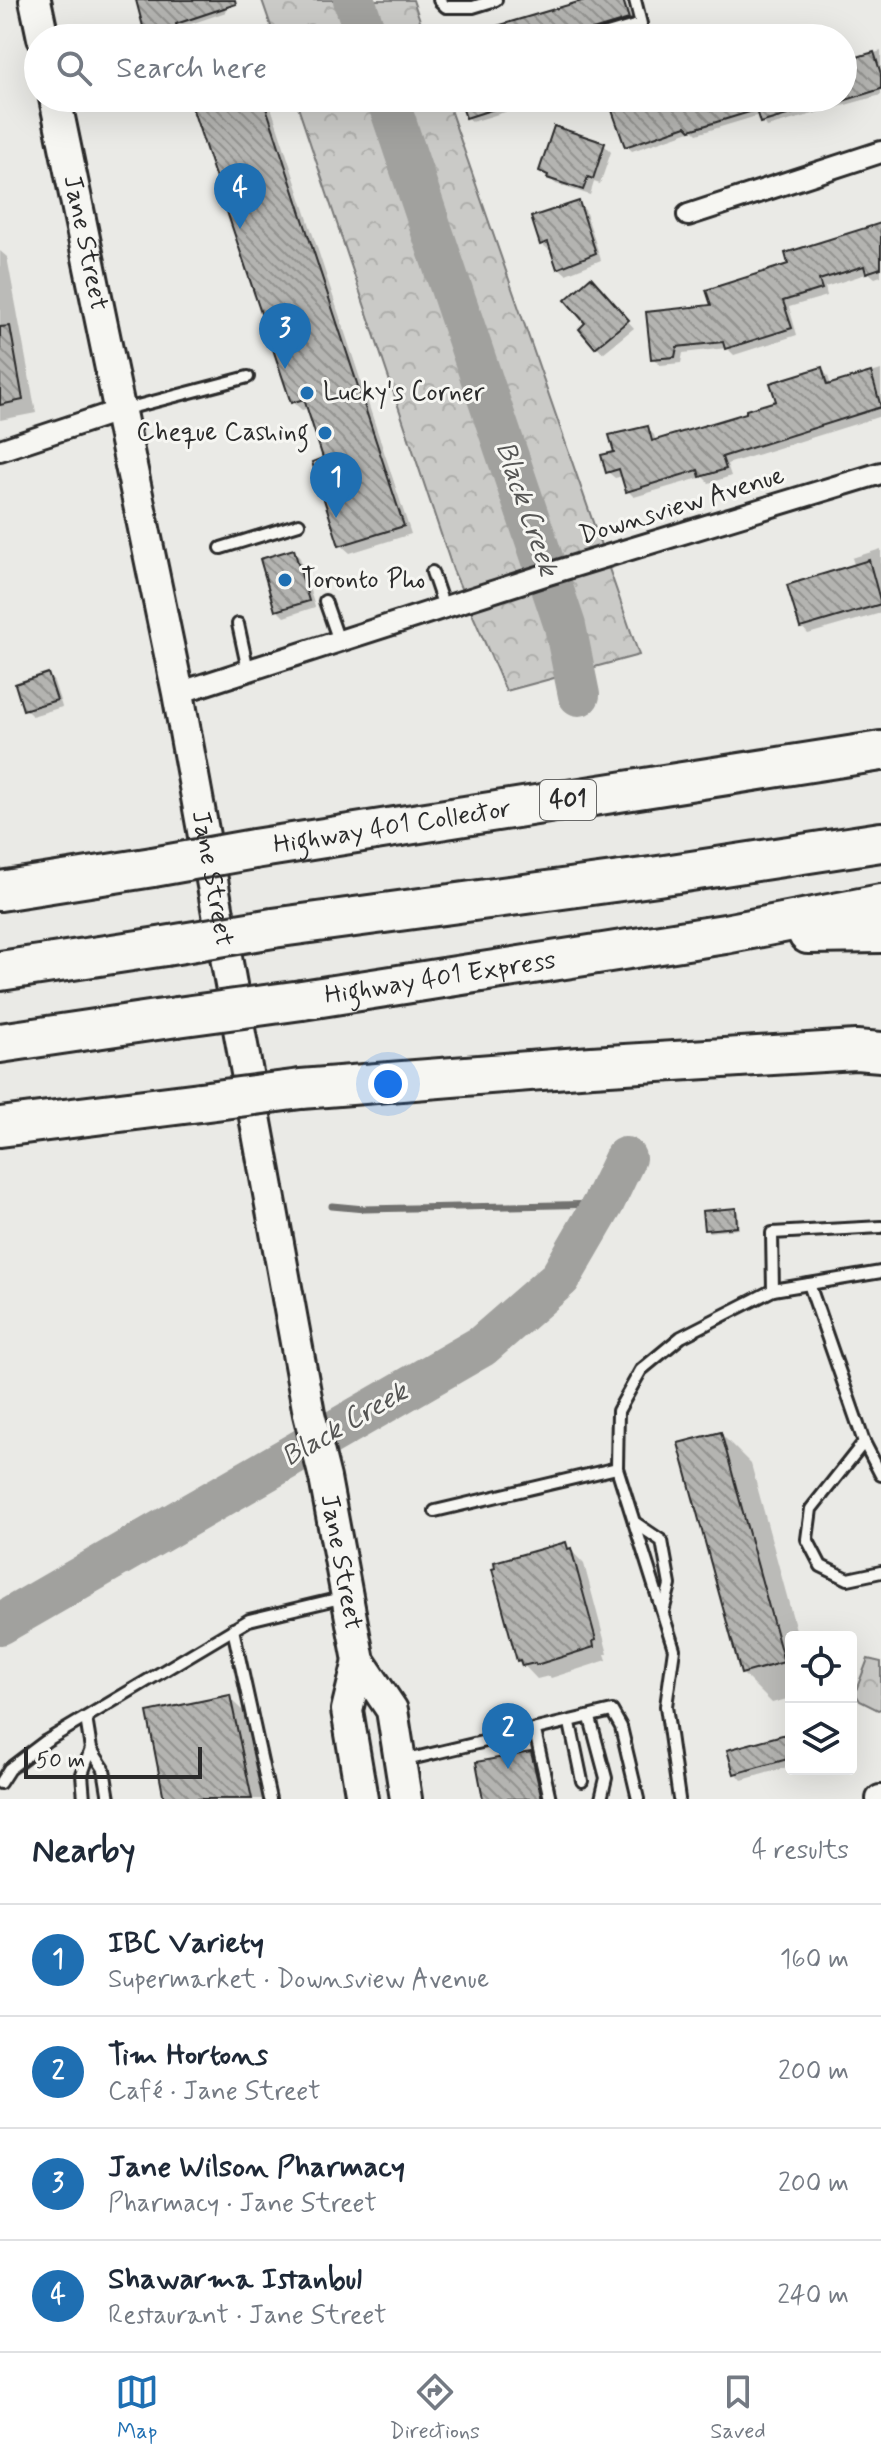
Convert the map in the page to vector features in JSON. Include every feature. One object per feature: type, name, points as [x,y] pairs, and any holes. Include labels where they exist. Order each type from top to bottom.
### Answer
[{"type":"highway","name":"Highway 401 Collector","points":[[0,891],[881,751]]},
{"type":"highway","points":[[0,971],[273,928],[881,842]]},
{"type":"highway","name":"Highway 401 Express","points":[[0,1043],[725,934],[881,904]]},
{"type":"highway","points":[[725,934],[881,933]]},
{"type":"highway","points":[[0,1127],[301,1089],[592,1066],[873,1049]]},
{"type":"main road","points":[[35,0],[40,24]]},
{"type":"main road","name":"Jane Street","points":[[60,112],[118,411],[178,693],[309,1414],[325,1478],[359,1661],[392,1710],[406,1799]]},
{"type":"main road","name":"Jane Street","points":[[359,1661],[347,1710],[362,1799]]},
{"type":"street","points":[[688,215],[881,152]]},
{"type":"street","points":[[0,450],[118,411]]},
{"type":"street","name":"Downsview Avenue","points":[[178,693],[602,557],[881,473]]},
{"type":"lane","points":[[439,0],[446,7],[473,7],[496,0]]},
{"type":"lane","points":[[635,0],[641,24]]},
{"type":"lane","points":[[118,411],[248,377]]},
{"type":"lane","points":[[221,548],[299,524]]},
{"type":"lane","points":[[432,572],[444,607]]},
{"type":"lane","points":[[325,601],[339,641]]},
{"type":"lane","points":[[238,624],[248,670]]},
{"type":"lane","points":[[773,1290],[772,1233],[881,1227]]},
{"type":"lane","points":[[679,1799],[666,1706],[674,1649],[617,1468],[618,1411],[641,1370],[681,1337],[773,1290],[881,1272]]},
{"type":"lane","points":[[809,1284],[864,1442],[881,1475]]},
{"type":"lane","points":[[864,1442],[811,1509],[807,1539],[821,1566],[848,1579],[881,1572]]},
{"type":"lane","points":[[435,1511],[617,1468]]},
{"type":"lane","points":[[634,1522],[662,1541],[670,1585],[663,1613]]},
{"type":"lane","points":[[0,1783],[9,1769],[46,1741],[249,1620],[347,1596]]},
{"type":"lane","points":[[233,1629],[270,1799]]},
{"type":"lane","points":[[400,1761],[612,1711],[621,1727],[638,1799]]},
{"type":"lane","points":[[86,1718],[91,1749],[104,1769],[109,1799]]},
{"type":"lane","points":[[590,1718],[606,1778],[601,1799]]},
{"type":"lane","points":[[570,1723],[582,1781]]},
{"type":"lane","points":[[535,1731],[550,1799]]},
{"type":"lane","points":[[84,1799],[82,1774],[91,1749]]},
{"type":"green space","points":[[262,0],[413,0],[421,24],[270,24]]},
{"type":"green space","points":[[300,112],[451,112],[639,655],[506,691],[453,570]]},
{"type":"green space","points":[[868,1659],[881,1662],[881,1709],[860,1701],[857,1688]]},
{"type":"building","points":[[136,0],[235,0],[236,4],[176,24],[142,24]]},
{"type":"building","points":[[585,0],[623,0],[629,19],[612,24],[504,24]]},
{"type":"building","points":[[874,52],[881,74],[881,89],[857,97],[857,57]]},
{"type":"building","points":[[194,112],[268,112],[404,526],[339,546],[312,462],[323,458],[304,399],[291,403]]},
{"type":"building","points":[[464,112],[485,112],[466,118]]},
{"type":"building","points":[[613,112],[749,112],[690,130],[686,126],[625,147]]},
{"type":"building","points":[[757,112],[797,112],[760,123]]},
{"type":"building","points":[[554,126],[605,143],[593,179],[588,177],[583,190],[547,178],[548,175],[539,171]]},
{"type":"building","points":[[579,201],[596,253],[557,269],[548,242],[540,245],[531,217]]},
{"type":"building","points":[[881,223],[881,268],[866,273],[864,266],[819,280],[822,289],[783,301],[792,328],[725,349],[723,342],[677,347],[675,357],[651,359],[646,312],[711,305],[706,290],[788,264],[785,253]]},
{"type":"building","points":[[591,277],[629,320],[595,348],[579,329],[585,323],[565,300]]},
{"type":"building","points":[[10,326],[23,400],[0,405],[0,327]]},
{"type":"building","points":[[822,367],[827,385],[871,372],[881,407],[722,457],[726,469],[700,477],[698,470],[626,492],[619,469],[606,473],[601,455],[614,452],[609,435],[648,426],[652,441],[746,413],[746,410],[776,401],[770,383]]},
{"type":"building","name":"Toronto Pho","points":[[294,549],[309,601],[275,611],[260,559]]},
{"type":"building","points":[[869,560],[881,604],[800,628],[787,585]]},
{"type":"building","points":[[48,673],[57,700],[23,710],[15,684]]},
{"type":"building","points":[[736,1208],[737,1227],[704,1230],[702,1211]]},
{"type":"building","points":[[721,1432],[784,1662],[741,1674],[678,1443]]},
{"type":"building","points":[[566,1542],[568,1549],[571,1548],[596,1640],[593,1641],[594,1647],[536,1665],[522,1666],[520,1660],[517,1661],[492,1569],[495,1568],[494,1562]]},
{"type":"building","points":[[230,1695],[252,1799],[164,1799],[147,1712]]},
{"type":"building","points":[[785,1734],[785,1760],[734,1774],[727,1750]]},
{"type":"building","points":[[531,1752],[542,1799],[483,1799],[476,1762]]},
{"type":"waterway","name":"Black Creek","points":[[354,0],[362,24]]},
{"type":"waterway","name":"Black Creek","points":[[392,112],[565,626],[579,695]]},
{"type":"waterway","name":"Black Creek","points":[[0,1624],[482,1346],[560,1278],[603,1204],[625,1158]]},
{"type":"waterway","points":[[332,1206],[364,1209],[603,1204]]},
{"type":"place","name":"Shawarma Istanbul","points":[[240,229]]},
{"type":"place","name":"Jane Wilson Pharmacy","points":[[285,369]]},
{"type":"place","name":"Lucky's Corner","points":[[307,393]]},
{"type":"place","name":"Cheque Cashing","points":[[325,433]]},
{"type":"place","name":"IBC Variety","points":[[336,518]]},
{"type":"place","name":"Toronto Pho","points":[[285,580]]},
{"type":"place","name":"Tim Hortons","points":[[508,1769]]}]
